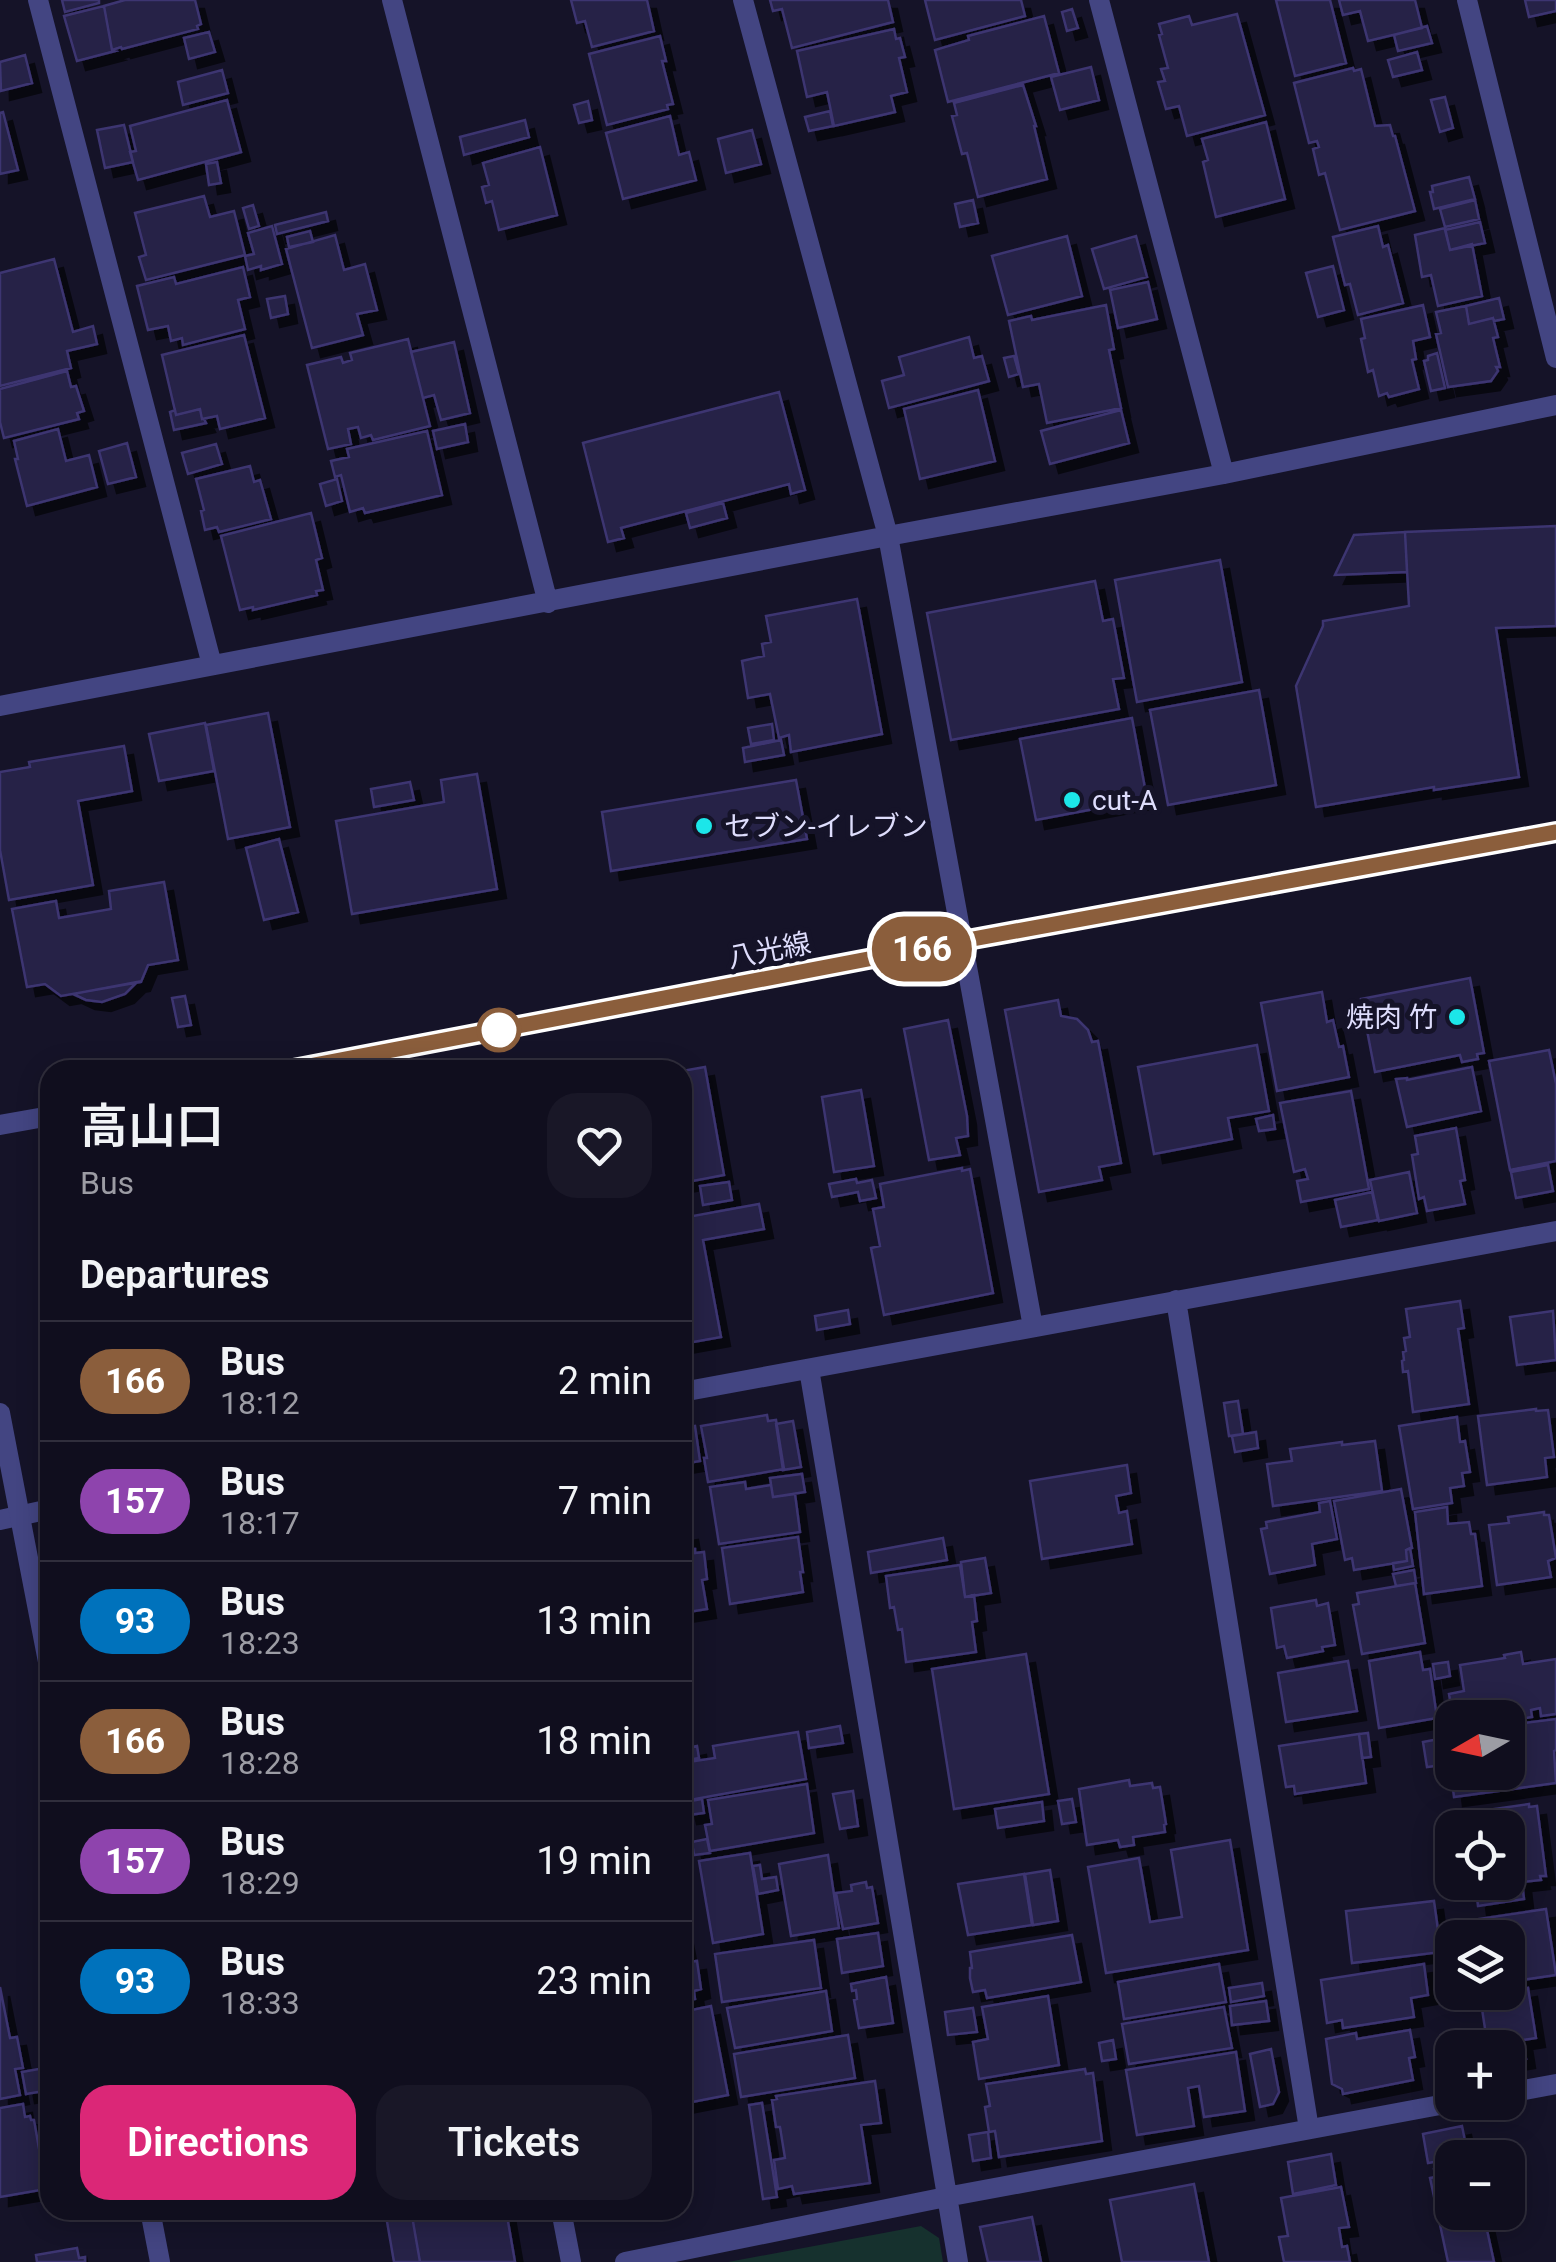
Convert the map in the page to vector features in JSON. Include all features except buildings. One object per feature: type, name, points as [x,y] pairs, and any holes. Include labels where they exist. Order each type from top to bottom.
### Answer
[{"type":"street","points":[[38,0],[212,665]]},
{"type":"street","points":[[392,0],[548,602]]},
{"type":"street","points":[[743,0],[888,536],[1033,1327]]},
{"type":"street","points":[[1099,0],[1224,474]]},
{"type":"street","points":[[1467,0],[1556,358]]},
{"type":"street","points":[[0,706],[1224,474],[1556,405]]},
{"type":"street","name":"八光線","points":[[340,1060],[1556,832]]},
{"type":"street","points":[[0,1125],[40,1118]]},
{"type":"street","points":[[692,1390],[1556,1231]]},
{"type":"street","points":[[1176,1300],[1309,2129]]},
{"type":"street","points":[[808,1369],[958,2262]]},
{"type":"street","points":[[0,1413],[10,1517],[40,1633]]},
{"type":"street","points":[[10,1517],[40,1511]]},
{"type":"street","points":[[1525,2090],[1556,2084]]},
{"type":"street","points":[[625,2262],[946,2196],[1435,2106]]},
{"type":"street","points":[[152,2220],[160,2262]]},
{"type":"street","points":[[563,2220],[570,2262]]},
{"type":"green space","points":[[921,2226],[939,2238],[943,2262],[728,2262]]},
{"type":"bus line","name":"166","points":[[340,1060],[1556,832]]},
{"type":"place","name":"cut-A","points":[[1072,800]]},
{"type":"place","name":"セブン-イレブン","points":[[704,826]]},
{"type":"place","name":"焼肉 竹","points":[[1457,1017]]}]
